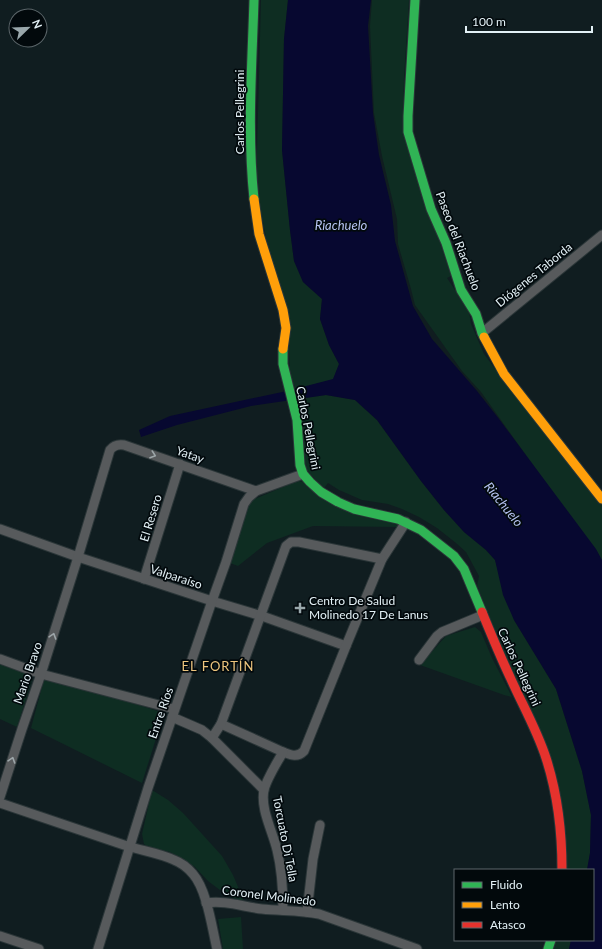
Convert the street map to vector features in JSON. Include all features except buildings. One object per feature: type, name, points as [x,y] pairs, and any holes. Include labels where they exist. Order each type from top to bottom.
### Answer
[{"type":"street","name":"Carlos Pellegrini","points":[[254,0],[251,139],[254,197],[259,234],[283,310],[286,328],[283,364],[297,420],[300,465],[303,474],[321,492],[338,502],[354,509],[406,522],[420,530],[454,556],[464,569],[506,669],[540,741],[549,767],[559,816],[562,869]]},
{"type":"street","name":"Paseo del Riachuelo","points":[[415,0],[408,132],[432,209],[446,243],[461,290],[476,314],[482,333],[504,374],[602,499]]},
{"type":"street","name":"Diógenes Taborda","points":[[482,333],[602,235]]},
{"type":"street","name":"Yatay","points":[[116,445],[124,445],[256,491]]},
{"type":"street","name":"Mario Bravo","points":[[0,797],[41,674],[110,450],[116,445]]},
{"type":"street","name":"El Resero","points":[[144,579],[180,464]]},
{"type":"street","points":[[256,491],[303,474]]},
{"type":"street","name":"Entre Ríos","points":[[98,949],[148,788],[226,562],[244,504],[256,491]]},
{"type":"street","points":[[221,724],[282,752],[298,756],[304,751],[307,747],[346,646],[382,559],[406,522]]},
{"type":"street","name":"Valparaíso","points":[[0,529],[78,557],[262,616],[346,646]]},
{"type":"street","points":[[212,738],[221,724],[262,616],[286,546],[291,542],[299,542],[382,559]]},
{"type":"street","points":[[418,660],[442,632],[483,615]]},
{"type":"street","points":[[0,659],[41,674],[173,713],[202,730],[212,738],[264,790]]},
{"type":"street","name":"Torcuato Di Tella","points":[[282,752],[267,782],[263,798],[277,850],[283,894],[283,910]]},
{"type":"street","name":"Coronel Molinedo","points":[[0,803],[169,858],[188,868],[195,875],[206,903],[214,901],[246,907],[307,912],[324,916],[417,949]]},
{"type":"street","points":[[307,912],[313,859],[320,826]]},
{"type":"street","points":[[206,903],[217,949]]},
{"type":"street","points":[[0,936],[40,949]]},
{"type":"green space","points":[[261,0],[288,0],[284,39],[282,150],[294,261],[303,282],[322,299],[320,319],[329,345],[339,364],[333,380],[295,389],[290,372],[289,351],[256,188]]},
{"type":"green space","points":[[372,0],[409,0],[404,78],[403,129],[451,276],[447,278],[469,311],[471,324],[484,354],[602,504],[602,562],[481,392],[462,371],[415,305],[398,244],[397,219],[382,156],[374,113],[370,26]]},
{"type":"green space","points":[[326,395],[355,400],[377,420],[444,510],[464,532],[486,550],[495,560],[514,620],[556,689],[582,771],[591,815],[590,853],[587,869],[564,869],[561,816],[497,635],[477,586],[479,576],[466,552],[437,528],[402,509],[388,504],[362,500],[339,490],[328,483],[324,488],[307,471],[303,453],[297,399]]},
{"type":"green space","points":[[299,481],[400,524],[399,527],[313,526],[267,543],[238,566],[230,563],[249,504],[252,500]]},
{"type":"green space","points":[[475,627],[481,632],[492,658],[512,697],[420,665],[446,636]]},
{"type":"green space","points":[[0,664],[31,676],[32,680],[17,727],[0,719]]},
{"type":"green space","points":[[45,676],[164,713],[142,783],[31,728]]},
{"type":"green space","points":[[152,790],[168,800],[183,813],[222,856],[233,875],[244,901],[233,898],[220,890],[208,881],[195,867],[183,859],[170,852],[148,847],[144,844],[142,834]]},
{"type":"green space","points":[[241,917],[243,949],[223,949],[218,919]]},
{"type":"green space","points":[[553,941],[571,941],[569,949],[551,949]]},
{"type":"water","name":"Riachuelo","points":[[288,0],[371,0],[368,26],[373,113],[379,155],[391,205],[395,241],[413,306],[432,339],[499,419],[596,549],[602,560],[602,949],[569,949],[571,941],[594,941],[594,869],[587,869],[590,853],[591,815],[582,771],[556,689],[514,620],[503,595],[495,560],[486,550],[464,532],[444,510],[377,420],[355,400],[326,395],[251,406],[177,425],[141,437],[139,430],[170,416],[287,391],[333,379],[339,364],[329,345],[320,319],[322,299],[303,282],[294,261],[282,150],[284,39]]},
{"type":"traffic: fast","points":[[254,0],[250,124],[254,199]]},
{"type":"traffic: fast","points":[[415,0],[408,132],[431,209],[446,243],[461,290],[476,314],[484,337]]},
{"type":"traffic: fast","points":[[283,349],[283,364],[297,420],[300,465],[303,474],[321,492],[338,502],[354,509],[398,519],[421,530],[454,556],[464,569],[482,612]]},
{"type":"traffic: fast","points":[[548,949],[551,941]]},
{"type":"traffic: slow","points":[[254,199],[259,234],[283,310],[286,328],[283,349]]},
{"type":"traffic: slow","points":[[484,337],[504,374],[602,499]]},
{"type":"traffic: jam","points":[[482,612],[546,758],[554,786],[561,842],[562,869]]},
{"type":"place","name":"Centro De Salud Molinedo 17 De Lanus","points":[[300,608]]},
{"type":"district","name":"EL FORTÍN","points":[[218,666]]}]
